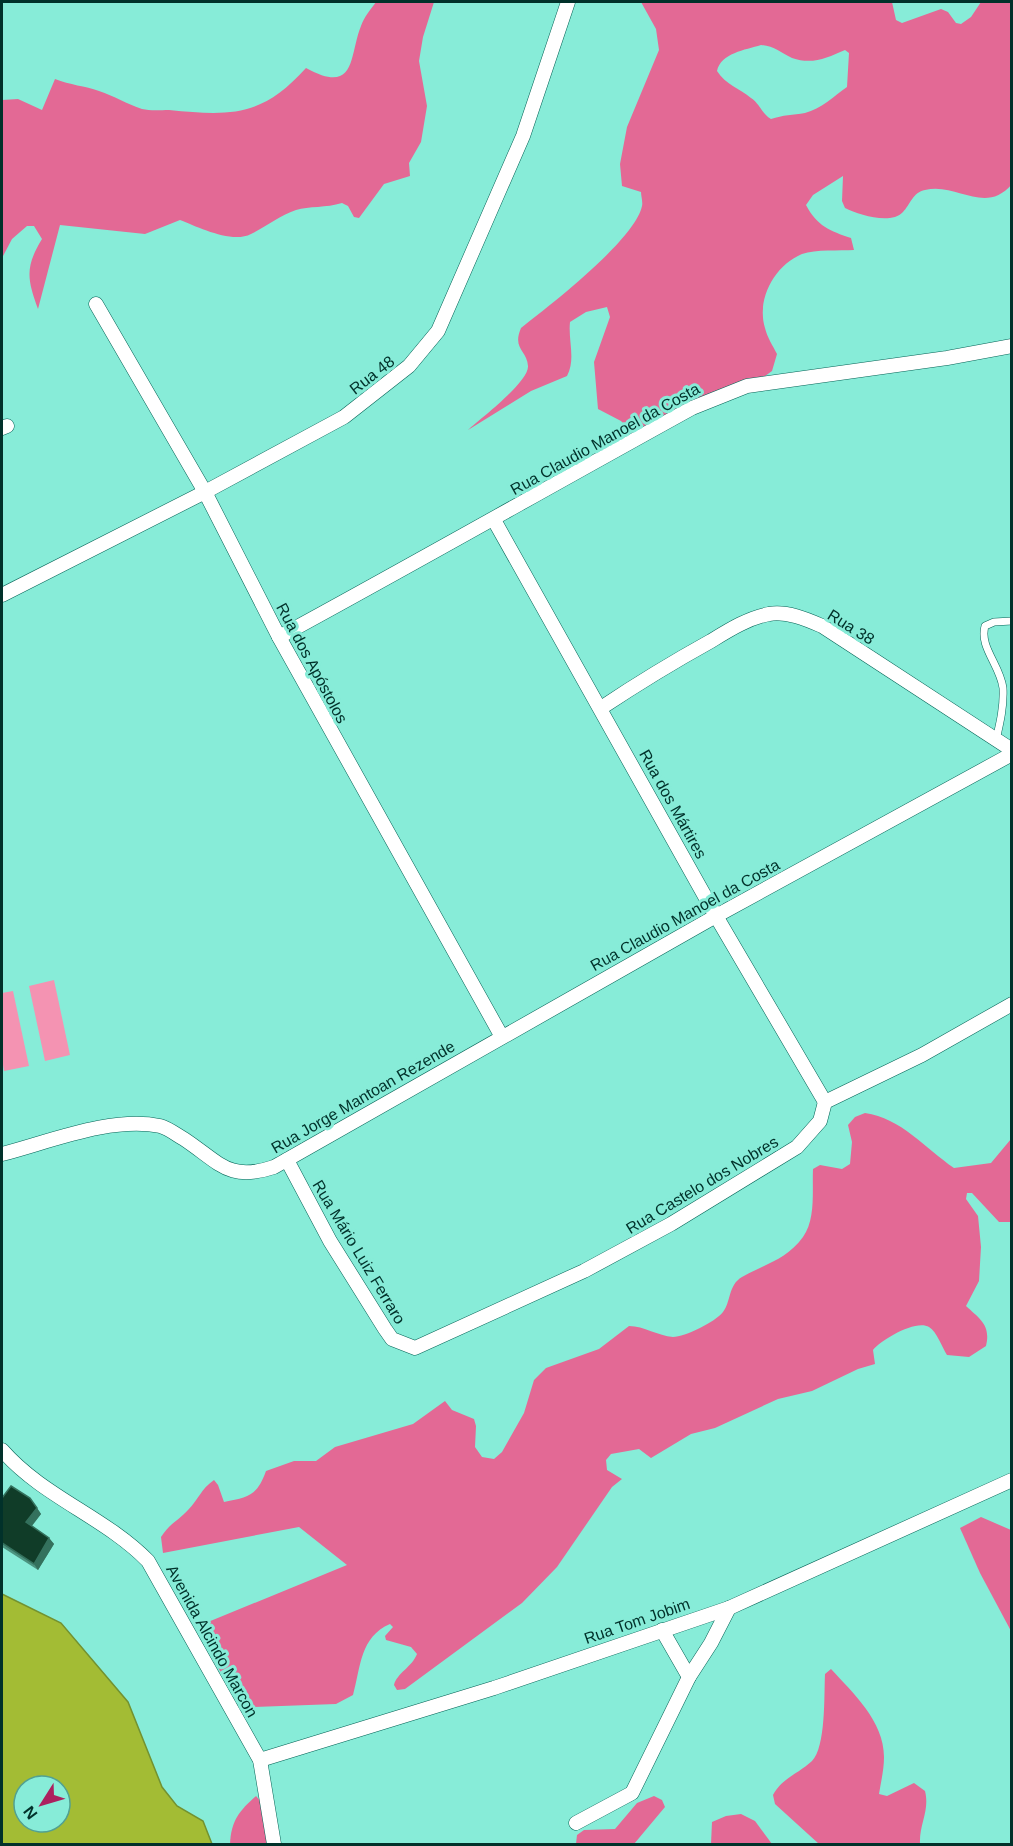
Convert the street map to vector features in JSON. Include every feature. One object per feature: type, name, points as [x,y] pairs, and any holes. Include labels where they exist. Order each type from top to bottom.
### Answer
[{"type":"street","name":"Rua 48","points":[[2,596],[345,417],[409,366],[438,331],[523,136],[568,2]]},
{"type":"street","name":"Rua dos Apóstolos","points":[[96,304],[205,492],[279,637],[502,1037]]},
{"type":"street","name":"Rua Claudio Manoel da Costa","points":[[279,637],[494,520],[551,485],[692,408],[747,386],[947,358],[1011,346]]},
{"type":"street","name":"Rua dos Mártires","points":[[494,520],[716,916],[825,1102]]},
{"type":"street","name":"Rua 38","points":[[601,708],[665,666],[742,623],[770,614],[785,615],[804,618],[822,626],[1011,752]]},
{"type":"street","name":"Rua Claudio Manoel da Costa","points":[[502,1037],[1011,752]]},
{"type":"street","points":[[825,1102],[922,1055],[1011,1004]]},
{"type":"street","name":"Rua Jorge Mantoan Rezende","points":[[2,1154],[76,1132],[143,1125],[161,1126],[229,1170],[244,1175],[267,1170],[502,1037]]},
{"type":"street","name":"Rua Castelo dos Nobres","points":[[415,1348],[584,1271],[681,1218],[798,1148],[819,1121],[825,1102]]},
{"type":"street","name":"Rua Mário Luiz Ferraro","points":[[287,1160],[330,1241],[385,1329],[392,1339],[415,1348]]},
{"type":"street","name":"Avenida Alcindo Marcon","points":[[2,1450],[26,1476],[133,1546],[148,1561],[260,1760],[273,1845]]},
{"type":"street","name":"Rua Tom Jobim","points":[[260,1760],[494,1688],[729,1608],[1011,1480]]},
{"type":"street","points":[[576,1823],[632,1792],[689,1677],[729,1608]]},
{"type":"street","points":[[662,1630],[689,1677]]},
{"type":"lane","points":[[996,740],[1002,716],[1003,688],[995,659],[984,644],[983,635],[985,626],[994,622],[1011,621]]},
{"type":"shaded area","points":[[376,2],[434,2],[423,37],[419,61],[427,106],[421,142],[409,163],[410,176],[384,184],[359,218],[354,217],[348,206],[342,203],[301,209],[284,215],[243,237],[225,236],[180,220],[145,234],[60,225],[38,309],[29,273],[36,249],[42,239],[34,226],[27,226],[12,239],[2,258],[2,100],[18,99],[42,110],[55,79],[99,91],[145,110],[210,113],[244,110],[275,96],[306,68],[323,75],[334,77],[343,75],[352,59],[362,23]]},
{"type":"shaded area","points":[[641,2],[892,2],[896,20],[902,23],[941,9],[948,12],[956,23],[961,24],[971,17],[981,2],[1011,2],[1012,184],[1002,193],[981,198],[948,190],[921,191],[903,212],[891,218],[875,218],[845,208],[842,201],[843,176],[813,195],[806,205],[810,212],[825,227],[851,238],[854,250],[808,252],[792,259],[776,275],[766,295],[763,317],[767,335],[777,354],[772,371],[750,387],[645,433],[632,433],[621,421],[598,409],[594,362],[610,317],[607,307],[586,312],[570,322],[571,363],[567,376],[531,391],[468,430],[513,390],[526,373],[527,361],[518,341],[521,328],[608,254],[636,220],[642,206],[641,192],[622,186],[620,164],[627,127],[659,50],[656,29]],"holes":[[[761,45],[792,58],[806,61],[826,58],[845,50],[849,53],[847,87],[811,111],[771,119],[754,100],[729,83],[717,71],[719,65],[728,56]]]},
{"type":"shaded area","points":[[54,980],[70,1055],[45,1061],[29,986]]},
{"type":"shaded area","points":[[13,991],[29,1066],[4,1071],[2,993]]},
{"type":"shaded area","points":[[865,1113],[878,1116],[901,1127],[954,1168],[991,1163],[1011,1139],[1011,1222],[999,1222],[972,1193],[967,1193],[966,1199],[978,1216],[981,1247],[979,1281],[966,1306],[986,1328],[986,1346],[969,1357],[947,1355],[932,1329],[923,1325],[908,1328],[883,1341],[873,1350],[875,1364],[858,1369],[812,1391],[778,1399],[715,1428],[691,1434],[651,1458],[639,1449],[611,1454],[606,1460],[607,1470],[622,1479],[612,1487],[557,1567],[522,1603],[405,1689],[397,1690],[394,1685],[417,1654],[411,1647],[386,1640],[385,1636],[393,1627],[390,1624],[373,1636],[367,1645],[360,1663],[353,1695],[336,1704],[254,1707],[236,1696],[212,1658],[208,1622],[347,1565],[299,1527],[163,1553],[161,1537],[192,1506],[209,1484],[214,1480],[224,1502],[246,1497],[259,1486],[266,1471],[294,1461],[316,1461],[335,1447],[413,1424],[445,1401],[452,1410],[474,1419],[475,1447],[482,1457],[494,1459],[502,1452],[524,1413],[534,1380],[546,1368],[599,1349],[629,1326],[673,1337],[700,1328],[723,1312],[737,1280],[790,1251],[803,1237],[810,1222],[813,1204],[813,1169],[820,1165],[842,1169],[850,1164],[852,1142],[848,1125],[855,1117]]},
{"type":"shaded area","points":[[981,1517],[1011,1530],[1011,1631],[980,1573],[960,1528]]},
{"type":"shaded area","points":[[2,1594],[61,1623],[128,1702],[162,1787],[177,1806],[203,1821],[212,1844],[2,1844]]},
{"type":"shaded area","points":[[831,1669],[866,1708],[879,1731],[884,1757],[879,1794],[887,1796],[914,1783],[925,1791],[926,1805],[920,1844],[819,1844],[775,1804],[773,1795],[777,1789],[812,1761],[817,1754],[822,1733],[825,1674]]},
{"type":"shaded area","points":[[256,1796],[269,1811],[280,1844],[230,1844],[232,1829],[237,1817]]},
{"type":"shaded area","points":[[654,1796],[662,1800],[665,1807],[634,1844],[576,1844],[577,1835],[584,1830],[615,1829],[637,1803]]},
{"type":"shaded area","points":[[741,1814],[755,1821],[772,1844],[711,1844],[712,1822],[726,1816]]},
{"type":"building","points":[[11,1486],[30,1498],[37,1508],[26,1522],[49,1538],[34,1564],[2,1543],[2,1498]]}]
